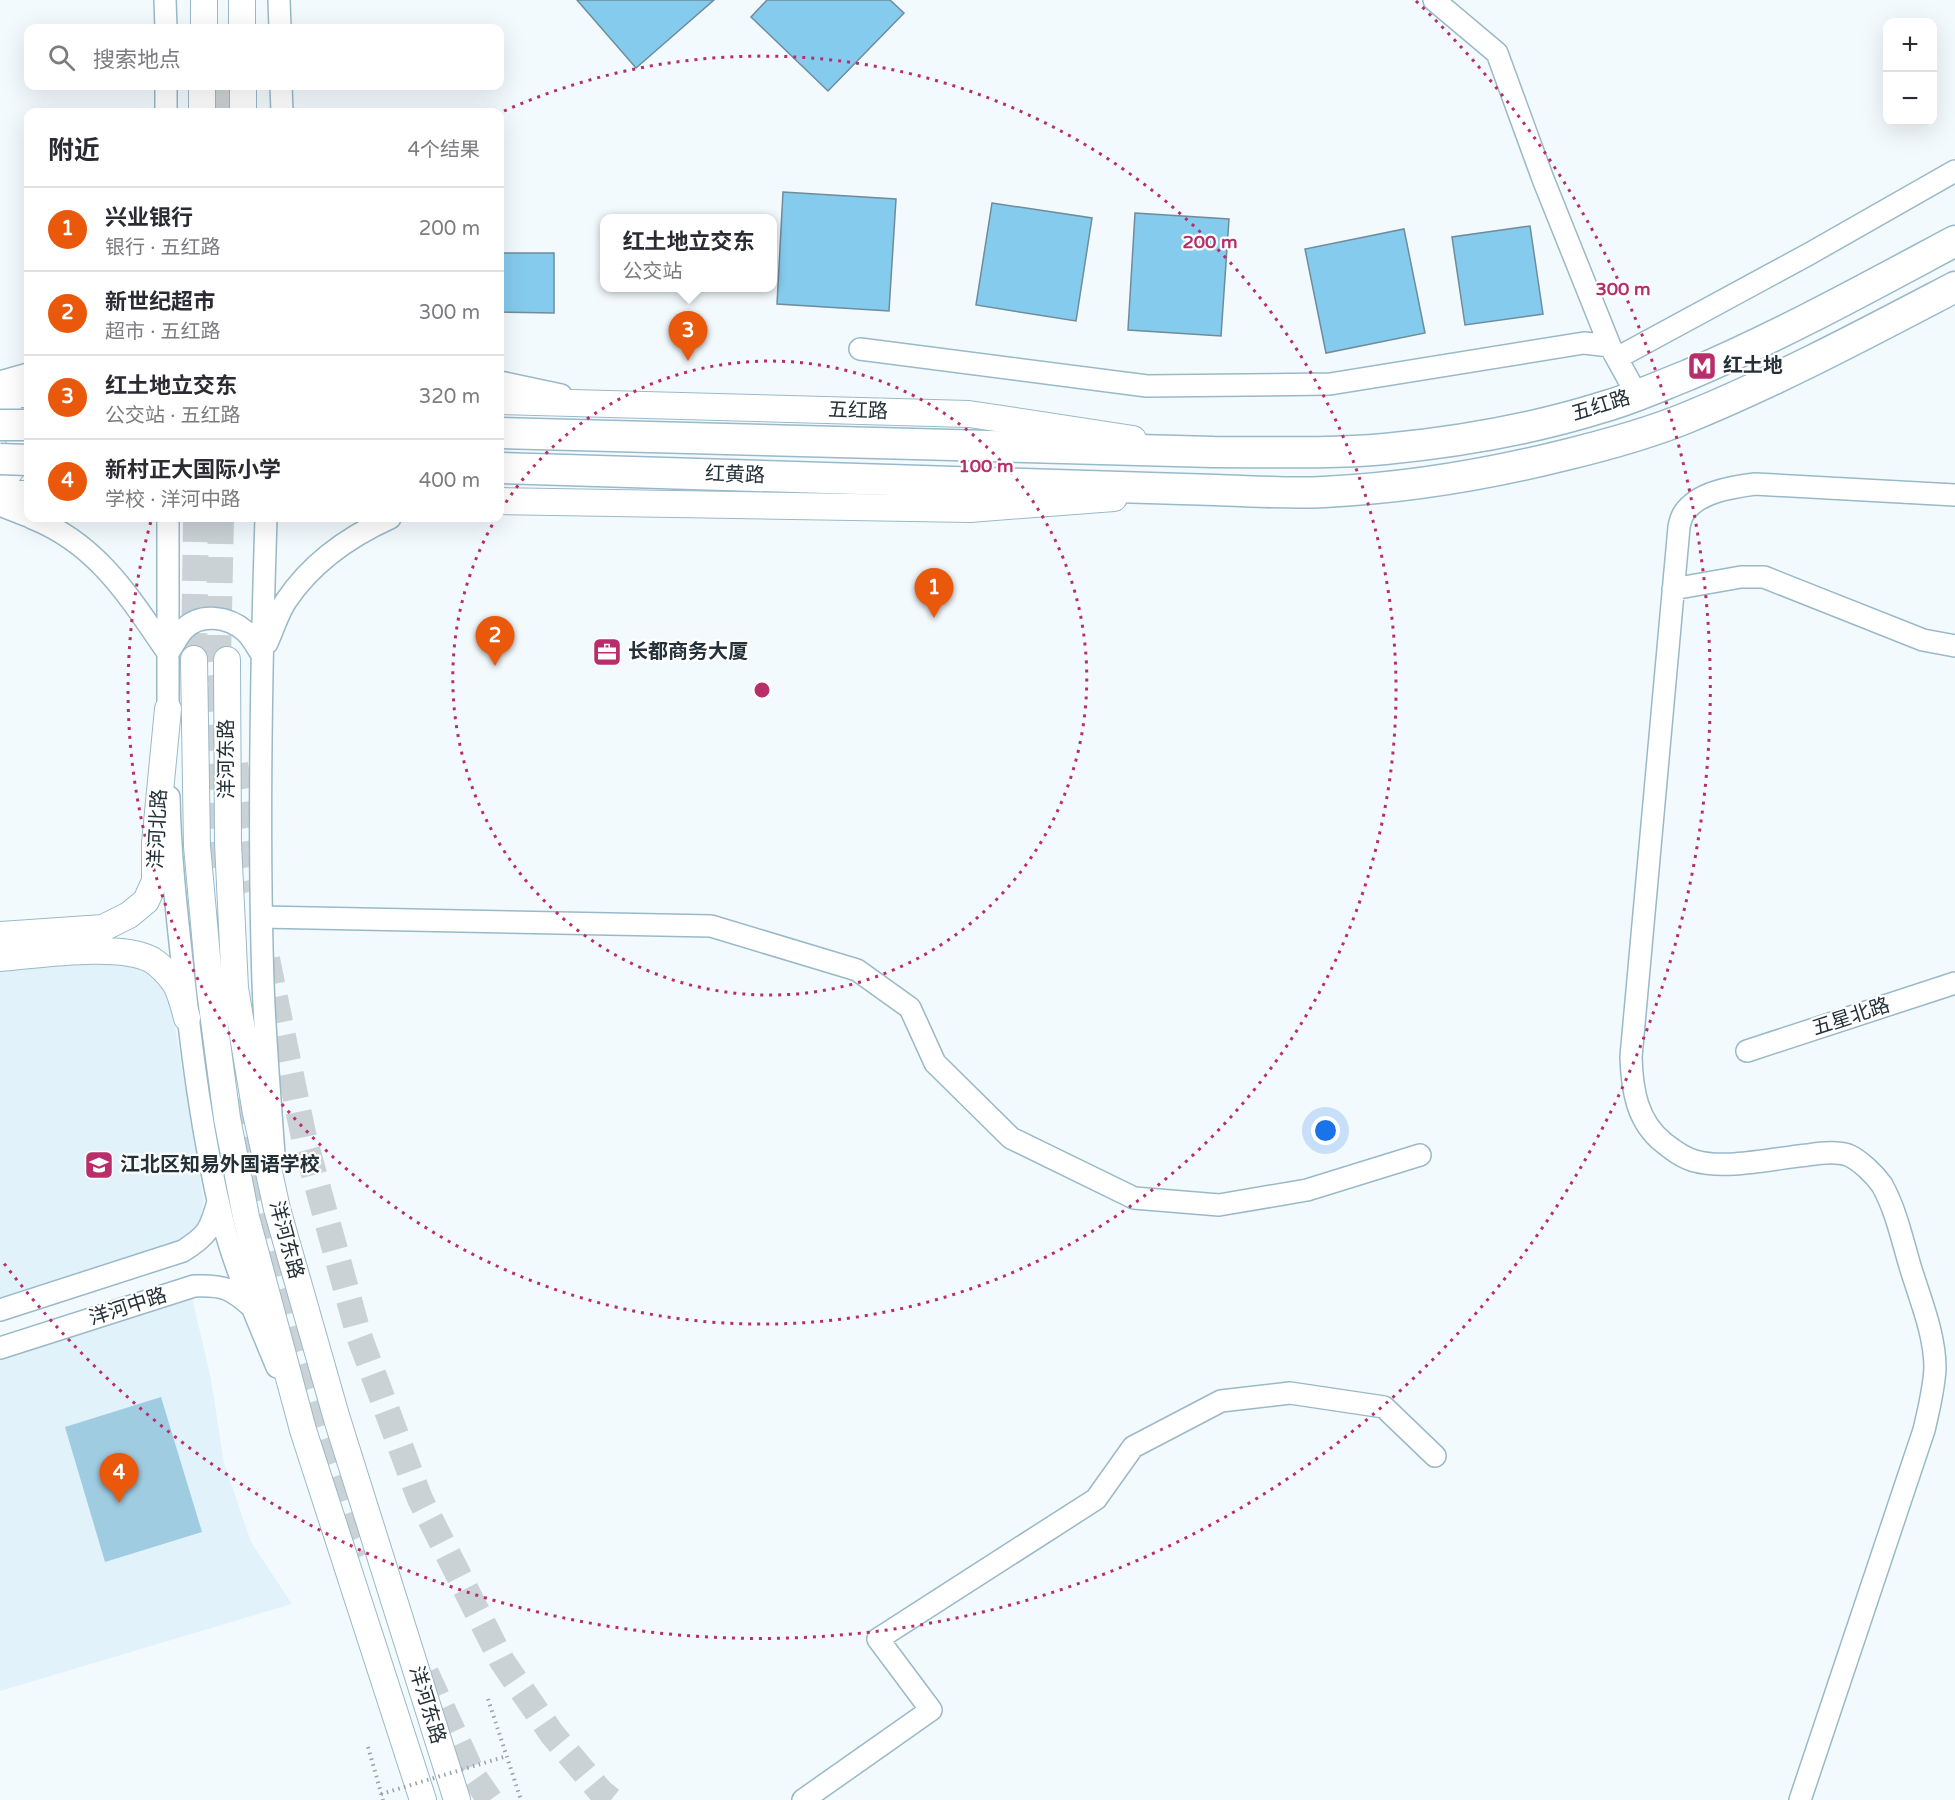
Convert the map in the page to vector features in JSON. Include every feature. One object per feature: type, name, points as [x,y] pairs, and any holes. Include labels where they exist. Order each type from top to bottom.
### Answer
[{"type":"highway","name":"五红路","points":[[969,445],[1315,453],[1373,450],[1466,438],[1539,424],[1603,408],[1741,352],[1817,315],[1955,241]]},
{"type":"highway","name":"五红路","points":[[970,483],[1321,492],[1396,487],[1470,477],[1616,442],[1685,419],[1833,351],[1955,287]]},
{"type":"highway","points":[[0,425],[24,425]]},
{"type":"highway","name":"红黄路","points":[[504,433],[969,445]]},
{"type":"highway","points":[[0,459],[24,460]]},
{"type":"highway","name":"红黄路","points":[[504,468],[970,483]]},
{"type":"main road","points":[[204,0],[204,24]]},
{"type":"main road","points":[[242,0],[242,24]]},
{"type":"main road","points":[[202,90],[202,108]]},
{"type":"main road","points":[[243,90],[243,108]]},
{"type":"main road","points":[[0,394],[24,394]]},
{"type":"main road","name":"五红路","points":[[504,401],[969,414],[1213,452]]},
{"type":"main road","points":[[0,407],[14,418],[20,442],[16,464],[0,480]]},
{"type":"main road","name":"五红路","points":[[504,501],[970,509],[1215,490]]},
{"type":"main road","points":[[0,494],[24,494]]},
{"type":"main road","name":"洋河东路","points":[[194,659],[197,846],[210,990],[227,1118],[246,1217],[303,1430],[423,1800]]},
{"type":"main road","name":"洋河东路","points":[[227,660],[228,843],[235,988],[256,1113],[277,1209],[337,1419],[457,1800]]},
{"type":"main road","name":"洋河北路","points":[[0,934],[103,928],[129,915],[146,901],[155,881],[155,843],[168,710]]},
{"type":"main road","points":[[0,958],[104,951],[130,953],[151,960],[176,984],[188,1018]]},
{"type":"street","points":[[165,0],[166,24]]},
{"type":"street","points":[[279,0],[280,24]]},
{"type":"street","points":[[1434,0],[1497,53],[1543,179],[1614,352],[1637,395]]},
{"type":"street","points":[[166,90],[166,108]]},
{"type":"street","points":[[281,90],[282,108]]},
{"type":"street","points":[[860,349],[1147,386],[1330,384],[1584,343],[1614,352],[1809,254],[1955,171]]},
{"type":"street","points":[[0,382],[24,375]]},
{"type":"street","points":[[504,382],[597,403]]},
{"type":"street","points":[[1800,1800],[1924,1430],[1932,1400],[1935,1366],[1930,1333],[1891,1203],[1880,1183],[1865,1167],[1848,1155],[1824,1153],[1716,1165],[1694,1161],[1675,1152],[1660,1140],[1646,1123],[1637,1105],[1632,1083],[1631,1058],[1678,527],[1684,513],[1694,503],[1723,490],[1755,484],[1955,495]]},
{"type":"street","points":[[0,505],[24,515]]},
{"type":"street","points":[[40,522],[74,540],[101,562],[124,589],[168,653]]},
{"type":"street","points":[[168,522],[170,844],[188,1018],[203,1126],[223,1224],[252,1308],[303,1430]]},
{"type":"street","points":[[266,522],[262,655],[263,985],[277,1209]]},
{"type":"street","points":[[262,655],[285,603],[307,575],[332,550],[359,532],[381,522]]},
{"type":"street","points":[[1673,589],[1741,577],[1764,577],[1923,640],[1955,646]]},
{"type":"street","points":[[168,653],[184,629],[198,621],[214,617],[234,622],[248,632],[262,655]]},
{"type":"street","points":[[262,917],[711,926],[857,970],[910,1008],[935,1063],[1011,1138],[1134,1198],[1220,1205],[1307,1190],[1420,1155]]},
{"type":"street","name":"五星北路","points":[[1748,1051],[1955,983]]},
{"type":"street","name":"洋河中路","points":[[0,1310],[183,1251],[200,1240],[211,1226],[219,1201]]},
{"type":"street","name":"洋河中路","points":[[0,1348],[194,1286],[218,1286],[237,1294],[252,1308]]},
{"type":"street","points":[[803,1800],[931,1710],[878,1639],[1096,1499],[1133,1447],[1221,1401],[1290,1393],[1384,1407],[1435,1456]]},
{"type":"path","points":[[488,1699],[520,1800]]},
{"type":"path","points":[[368,1747],[383,1800]]},
{"type":"path","points":[[381,1794],[507,1756]]},
{"type":"shaded area","name":"江北区知易外国语学校","points":[[127,960],[162,981],[171,1002],[204,1201],[201,1215],[196,1228],[189,1237],[177,1244],[0,1300],[0,967]]},
{"type":"shaded area","points":[[192,1297],[211,1379],[224,1463],[251,1542],[292,1604],[0,1691],[0,1359]]},
{"type":"shaded area","points":[[161,1397],[202,1532],[105,1562],[65,1427]]},
{"type":"building","points":[[577,0],[714,0],[636,68]]},
{"type":"building","points":[[767,0],[890,0],[904,13],[828,91],[751,17]]},
{"type":"building","points":[[783,192],[896,199],[889,311],[777,304]]},
{"type":"building","points":[[992,203],[1092,218],[1076,321],[976,305]]},
{"type":"building","points":[[1135,213],[1229,219],[1221,336],[1128,330]]},
{"type":"building","points":[[1530,226],[1543,314],[1465,325],[1452,237]]},
{"type":"building","points":[[1404,229],[1425,333],[1326,353],[1305,249]]},
{"type":"building","points":[[504,253],[554,253],[554,313],[504,312]]},
{"type":"tunnel","points":[[229,90],[229,108]]},
{"type":"tunnel","points":[[194,659],[196,522]]},
{"type":"tunnel","points":[[221,522],[218,660],[222,687]]},
{"type":"tunnel","points":[[206,686],[217,874]]},
{"type":"tunnel","points":[[235,764],[256,891]]},
{"type":"tunnel","points":[[267,959],[304,1138],[359,1336],[420,1499],[502,1661],[552,1734],[601,1792],[611,1800]]},
{"type":"tunnel","points":[[242,1098],[251,1154],[299,1357],[357,1526],[370,1552]]},
{"type":"tunnel","points":[[426,1673],[474,1777],[490,1800]]},
{"type":"place","name":"红土地立交东","points":[[688,361]]},
{"type":"place","name":"红土地","points":[[1702,366]]},
{"type":"place","name":"兴业银行","points":[[934,618]]},
{"type":"place","name":"长都商务大厦","points":[[607,652]]},
{"type":"place","name":"新世纪超市","points":[[495,666]]},
{"type":"place","name":"江北区知易外国语学校","points":[[99,1165]]},
{"type":"place","name":"新村正大国际小学","points":[[119,1503]]}]
